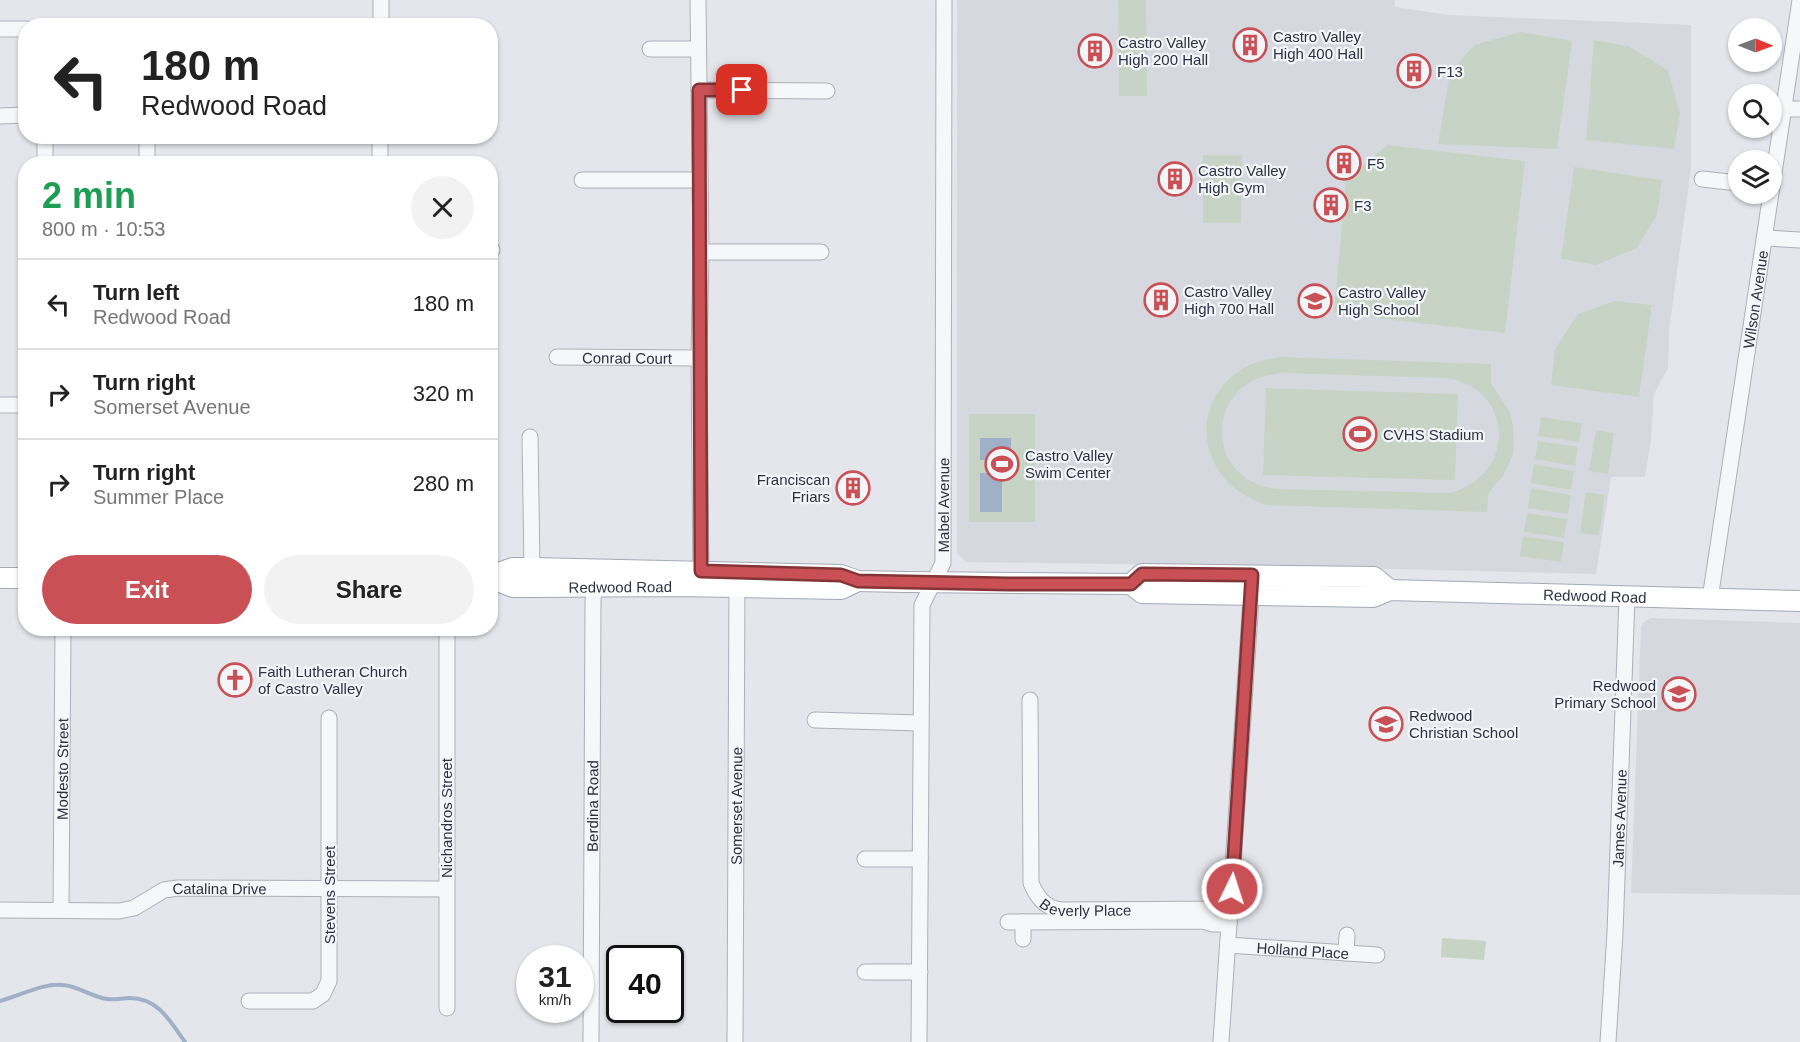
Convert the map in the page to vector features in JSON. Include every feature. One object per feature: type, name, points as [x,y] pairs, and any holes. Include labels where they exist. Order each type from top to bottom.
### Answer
[{"type":"main road","name":"Redwood Road","points":[[498,574],[513,568],[532,568],[595,579]]},
{"type":"main road","name":"Redwood Road","points":[[1131,584],[1142,574],[1252,575],[1374,578],[1390,590]]},
{"type":"main road","points":[[0,578],[18,578]]},
{"type":"main road","name":"Redwood Road","points":[[498,580],[513,587],[595,579],[701,579],[841,589],[858,581],[1131,584],[1142,593],[1373,597],[1390,590],[1800,601]]},
{"type":"street","points":[[381,0],[381,18]]},
{"type":"street","points":[[698,0],[701,579]]},
{"type":"street","name":"Mabel Avenue","points":[[919,1042],[922,605],[943,563],[944,0]]},
{"type":"street","name":"Wilson Avenue","points":[[1778,150],[1800,0]]},
{"type":"street","points":[[0,29],[18,29]]},
{"type":"street","points":[[650,49],[698,49]]},
{"type":"street","points":[[699,90],[827,91]]},
{"type":"street","points":[[1784,109],[1800,109]]},
{"type":"street","points":[[0,116],[18,115]]},
{"type":"street","points":[[1702,179],[1728,182]]},
{"type":"street","points":[[582,180],[700,180]]},
{"type":"street","name":"Wilson Avenue","points":[[1710,599],[1770,204]]},
{"type":"street","points":[[1766,238],[1800,240]]},
{"type":"street","points":[[701,252],[821,252]]},
{"type":"street","name":"Conrad Court","points":[[557,357],[699,358]]},
{"type":"street","points":[[0,405],[18,405]]},
{"type":"street","points":[[530,437],[532,568]]},
{"type":"street","points":[[1221,1042],[1252,575]]},
{"type":"street","name":"Berdina Road","points":[[591,1042],[595,579]]},
{"type":"street","name":"Somerset Avenue","points":[[735,1042],[737,580]]},
{"type":"street","name":"James Avenue","points":[[1608,1042],[1615,933],[1627,597]]},
{"type":"street","name":"Modesto Street","points":[[61,910],[63,636]]},
{"type":"street","name":"Nichandros Street","points":[[447,636],[447,1008]]},
{"type":"street","name":"Beverly Place","points":[[1030,700],[1031,883],[1035,894],[1053,909],[1061,910],[1230,917]]},
{"type":"street","name":"Stevens Street","points":[[249,1001],[312,1001],[323,994],[329,981],[329,718]]},
{"type":"street","points":[[815,720],[920,723]]},
{"type":"street","points":[[865,859],[920,859]]},
{"type":"street","name":"Catalina Drive","points":[[0,910],[127,910],[164,890],[178,888],[446,889]]},
{"type":"street","points":[[1023,939],[1016,922],[1203,921],[1213,924],[1230,917]]},
{"type":"street","points":[[1347,935],[1348,970]]},
{"type":"street","name":"Holland Place","points":[[1228,945],[1377,955]]},
{"type":"street","points":[[865,972],[920,972]]},
{"type":"shaded area","name":"Castro Valley High School","points":[[957,0],[1395,0],[1395,7],[1449,15],[1691,25],[1691,168],[1669,331],[1668,368],[1654,394],[1651,440],[1645,477],[1611,477],[1596,574],[1276,566],[966,562],[957,553]]},
{"type":"shaded area","points":[[1651,618],[1800,623],[1800,895],[1631,893],[1641,627]]},
{"type":"green space","points":[[1118,0],[1146,0],[1147,96],[1119,96]]},
{"type":"green space","points":[[1521,32],[1572,41],[1557,149],[1438,144],[1450,72],[1474,45]]},
{"type":"green space","points":[[1594,40],[1628,46],[1668,70],[1680,114],[1674,149],[1586,140]]},
{"type":"green space","points":[[1387,145],[1525,161],[1505,333],[1334,313],[1346,180]]},
{"type":"green space","points":[[1203,155],[1242,155],[1241,223],[1203,223]]},
{"type":"green space","points":[[1574,167],[1662,180],[1657,215],[1637,248],[1596,265],[1561,259]]},
{"type":"green space","points":[[1615,301],[1652,305],[1639,397],[1551,385],[1555,349],[1578,314]]},
{"type":"green space","points":[[1282,357],[1491,364],[1491,383],[1510,412],[1514,445],[1513,455],[1503,476],[1488,494],[1487,512],[1266,505],[1238,491],[1219,471],[1209,448],[1207,424],[1214,400],[1228,380],[1251,365]],"holes":[[[1282,373],[1446,378],[1469,385],[1485,398],[1495,414],[1499,433],[1496,452],[1487,469],[1472,484],[1450,493],[1277,489],[1252,482],[1235,468],[1225,450],[1222,430],[1226,410],[1237,393],[1256,379]]]},
{"type":"green space","name":"CVHS Stadium","points":[[1266,388],[1458,394],[1455,480],[1263,475]]},
{"type":"green space","name":"Castro Valley Swim Center","points":[[969,414],[1035,414],[1035,522],[969,522]]},
{"type":"green space","points":[[1541,417],[1582,423],[1579,442],[1538,436]]},
{"type":"green space","points":[[1596,430],[1614,433],[1608,474],[1589,471]]},
{"type":"green space","points":[[1538,441],[1578,447],[1575,466],[1535,459]]},
{"type":"green space","points":[[1534,464],[1574,471],[1571,490],[1531,483]]},
{"type":"green space","points":[[1531,488],[1571,495],[1568,514],[1528,508]]},
{"type":"green space","points":[[1586,492],[1605,495],[1599,535],[1580,533]]},
{"type":"green space","points":[[1527,513],[1567,519],[1564,538],[1524,532]]},
{"type":"green space","points":[[1523,536],[1564,542],[1561,562],[1520,556]]},
{"type":"green space","points":[[1442,938],[1486,941],[1484,960],[1441,957]]},
{"type":"water","points":[[980,438],[1011,438],[1011,460],[980,460]]},
{"type":"water","points":[[980,473],[1002,473],[1002,512],[980,512]]},
{"type":"waterway","points":[[0,1001],[55,985],[69,986],[107,999],[140,999],[156,1006],[185,1042]]},
{"type":"place","name":"Castro Valley High 400 Hall","points":[[1250,45]]},
{"type":"place","name":"Castro Valley High 200 Hall","points":[[1095,51]]},
{"type":"place","name":"F13","points":[[1414,71]]},
{"type":"place","name":"F5","points":[[1344,163]]},
{"type":"place","name":"Castro Valley High Gym","points":[[1175,179]]},
{"type":"place","name":"F3","points":[[1331,205]]},
{"type":"place","name":"Castro Valley High 700 Hall","points":[[1161,300]]},
{"type":"place","name":"Castro Valley High School","points":[[1315,301]]},
{"type":"place","name":"CVHS Stadium","points":[[1360,434]]},
{"type":"place","name":"Castro Valley Swim Center","points":[[1002,464]]},
{"type":"place","name":"Franciscan Friars","points":[[853,488]]},
{"type":"place","name":"Faith Lutheran Church of Castro Valley","points":[[235,680]]},
{"type":"place","name":"Redwood Primary School","points":[[1679,694]]},
{"type":"place","name":"Redwood Christian School","points":[[1386,724]]},
{"type":"route","points":[[742,90],[699,90],[701,571],[841,575],[858,581],[1025,584],[1131,584],[1142,574],[1252,575],[1232,889]]}]
